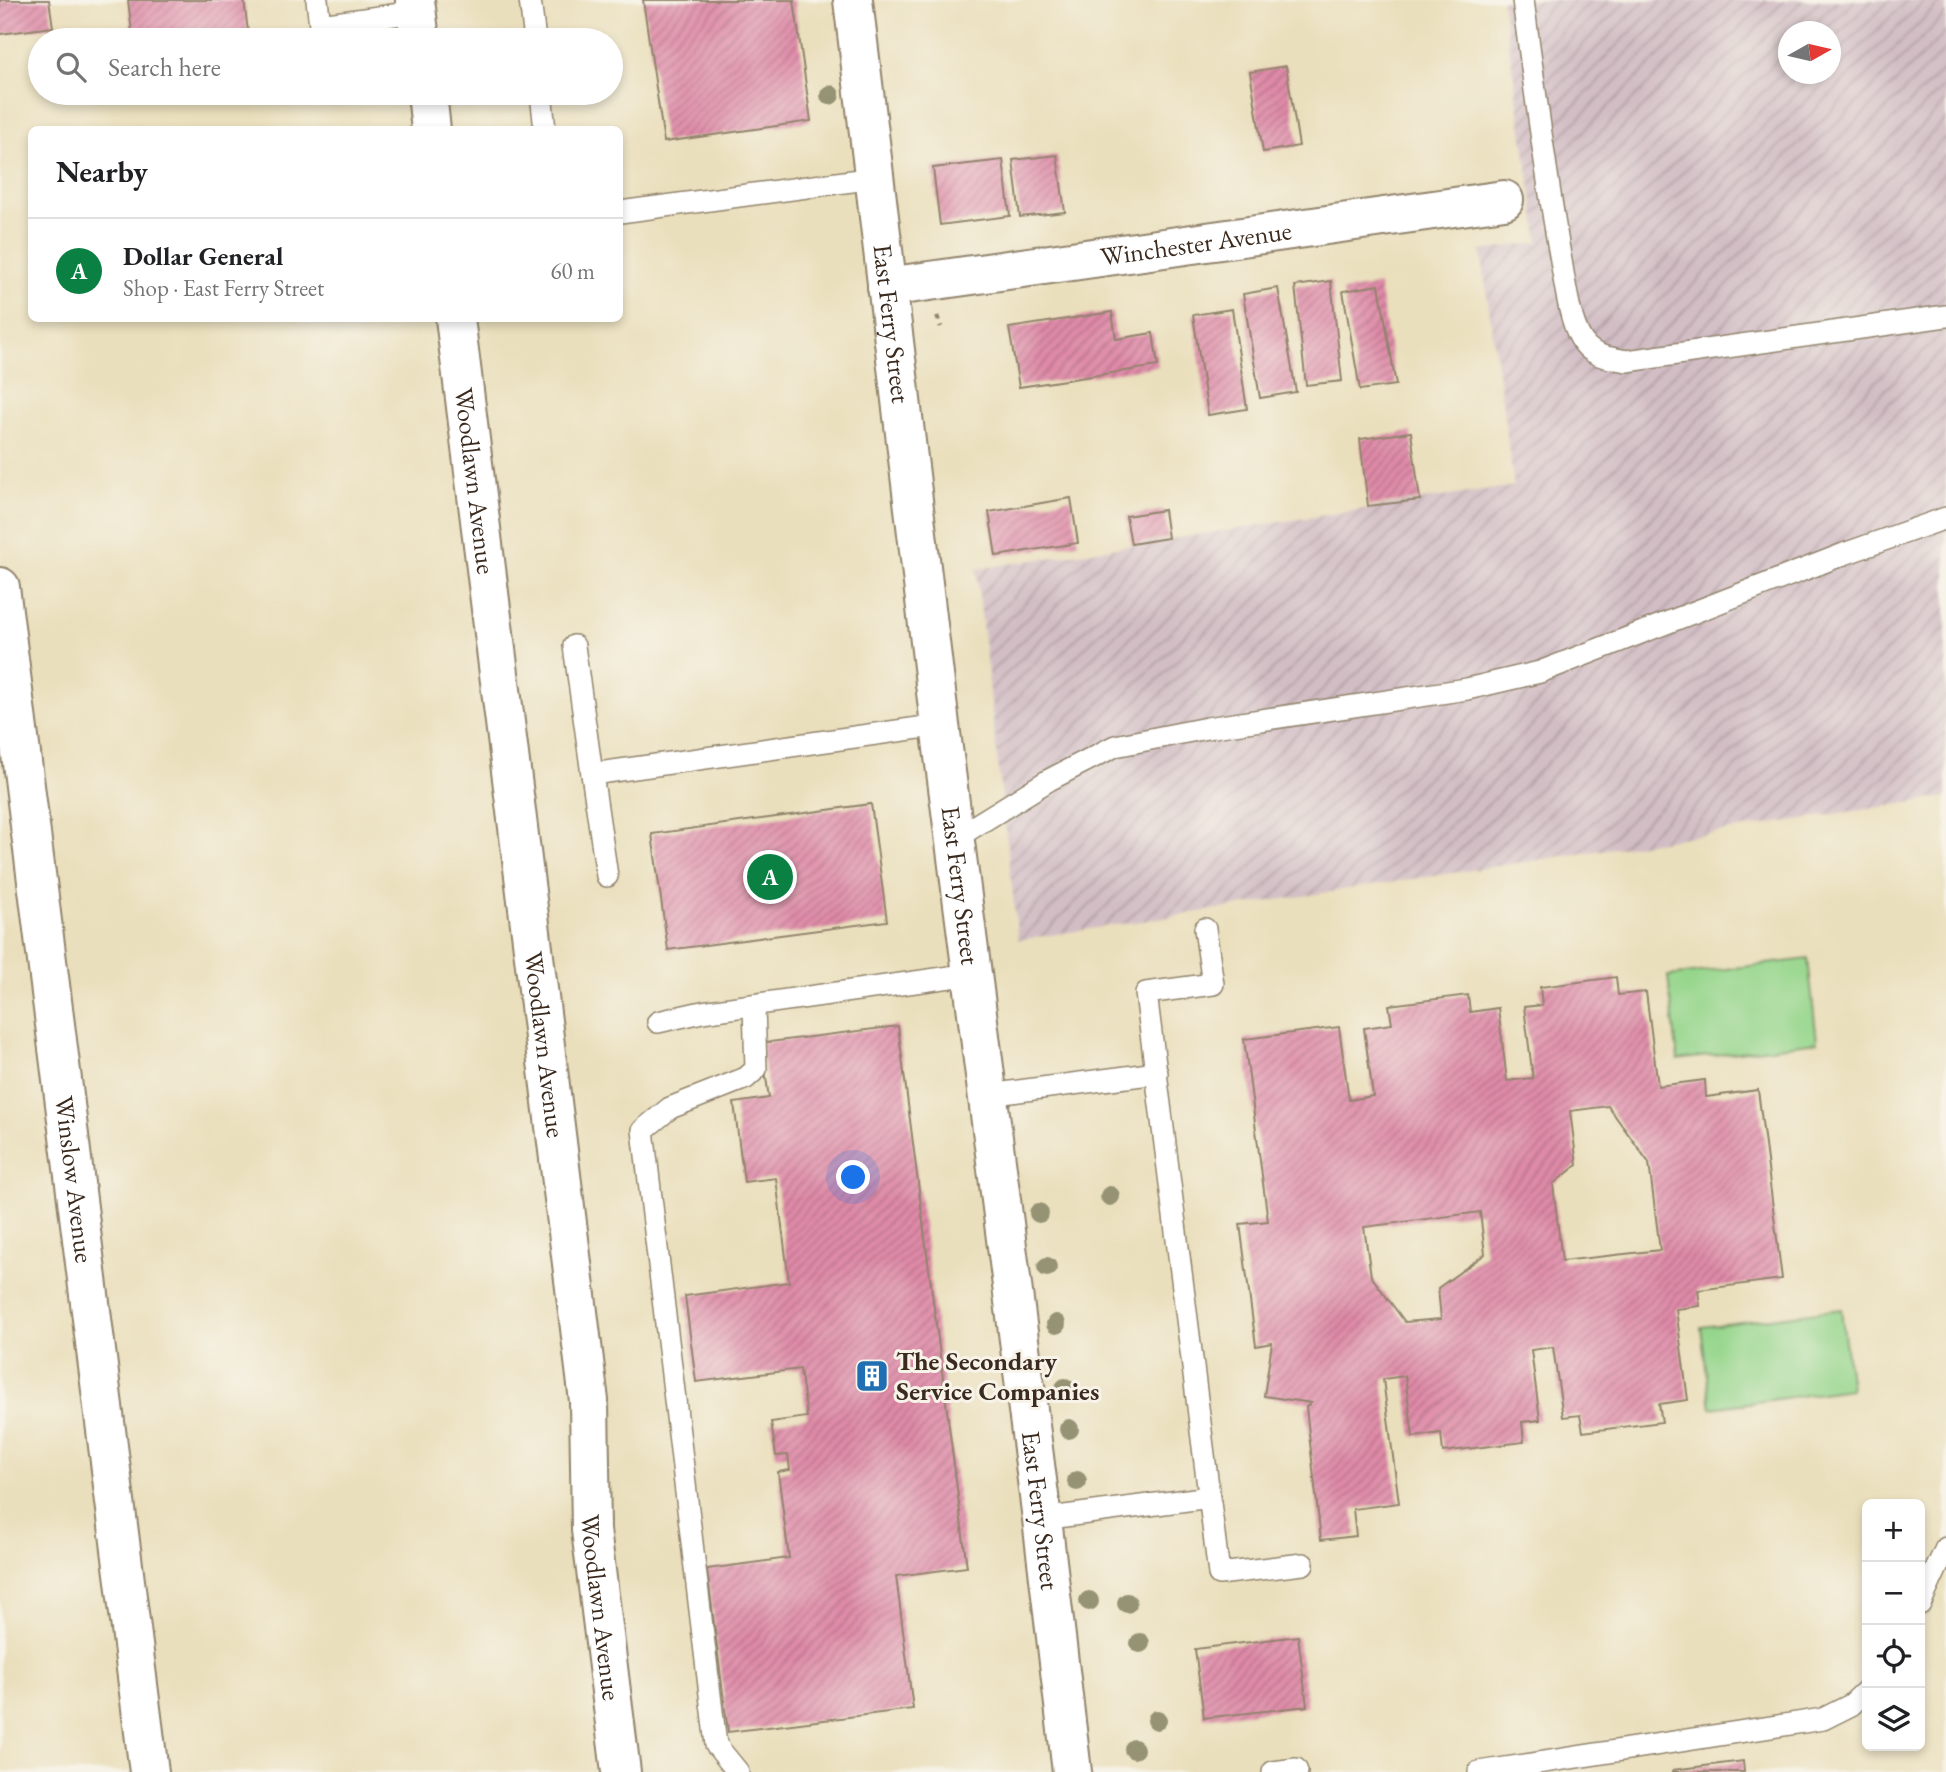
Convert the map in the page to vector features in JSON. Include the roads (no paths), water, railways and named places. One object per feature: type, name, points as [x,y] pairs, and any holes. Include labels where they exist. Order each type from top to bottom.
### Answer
[{"type":"street","name":"East Ferry Street","points":[[853,0],[954,839],[1072,1772]]},
{"type":"street","points":[[428,105],[431,126]]},
{"type":"street","name":"Winchester Avenue","points":[[887,287],[1504,200]]},
{"type":"street","name":"Woodlawn Avenue","points":[[455,322],[589,1401],[591,1530],[621,1772]]},
{"type":"street","name":"Winslow Avenue","points":[[0,587],[149,1772]]},
{"type":"lane","points":[[317,0],[320,25],[417,18]]},
{"type":"lane","points":[[530,0],[534,28]]},
{"type":"lane","points":[[1522,0],[1550,200],[1566,286],[1577,329],[1586,346],[1599,356],[1627,361],[1946,316]]},
{"type":"lane","points":[[542,105],[545,126]]},
{"type":"lane","points":[[623,212],[874,178]]},
{"type":"lane","points":[[954,839],[1049,780],[1115,747],[1207,728],[1466,689],[1541,672],[1831,558],[1946,518]]},
{"type":"lane","points":[[575,646],[607,876]]},
{"type":"lane","points":[[592,774],[940,724]]},
{"type":"lane","points":[[1205,929],[1213,984],[1146,993],[1219,1574],[1303,1564]]},
{"type":"lane","points":[[658,1022],[754,1004],[972,974]]},
{"type":"lane","points":[[738,1772],[716,1745],[643,1130],[670,1108],[746,1078],[756,1069],[754,1004]]},
{"type":"lane","points":[[988,1096],[1157,1073]]},
{"type":"lane","points":[[1042,1519],[1210,1497]]},
{"type":"lane","points":[[1925,1593],[1946,1548]]},
{"type":"lane","points":[[1479,1772],[1822,1719],[1851,1705],[1862,1695]]},
{"type":"lane","points":[[1273,1772],[1296,1769],[1297,1772]]},
{"type":"place","name":"Dollar General","points":[[770,877]]},
{"type":"place","name":"The Secondary Service Companies","points":[[872,1376]]}]
